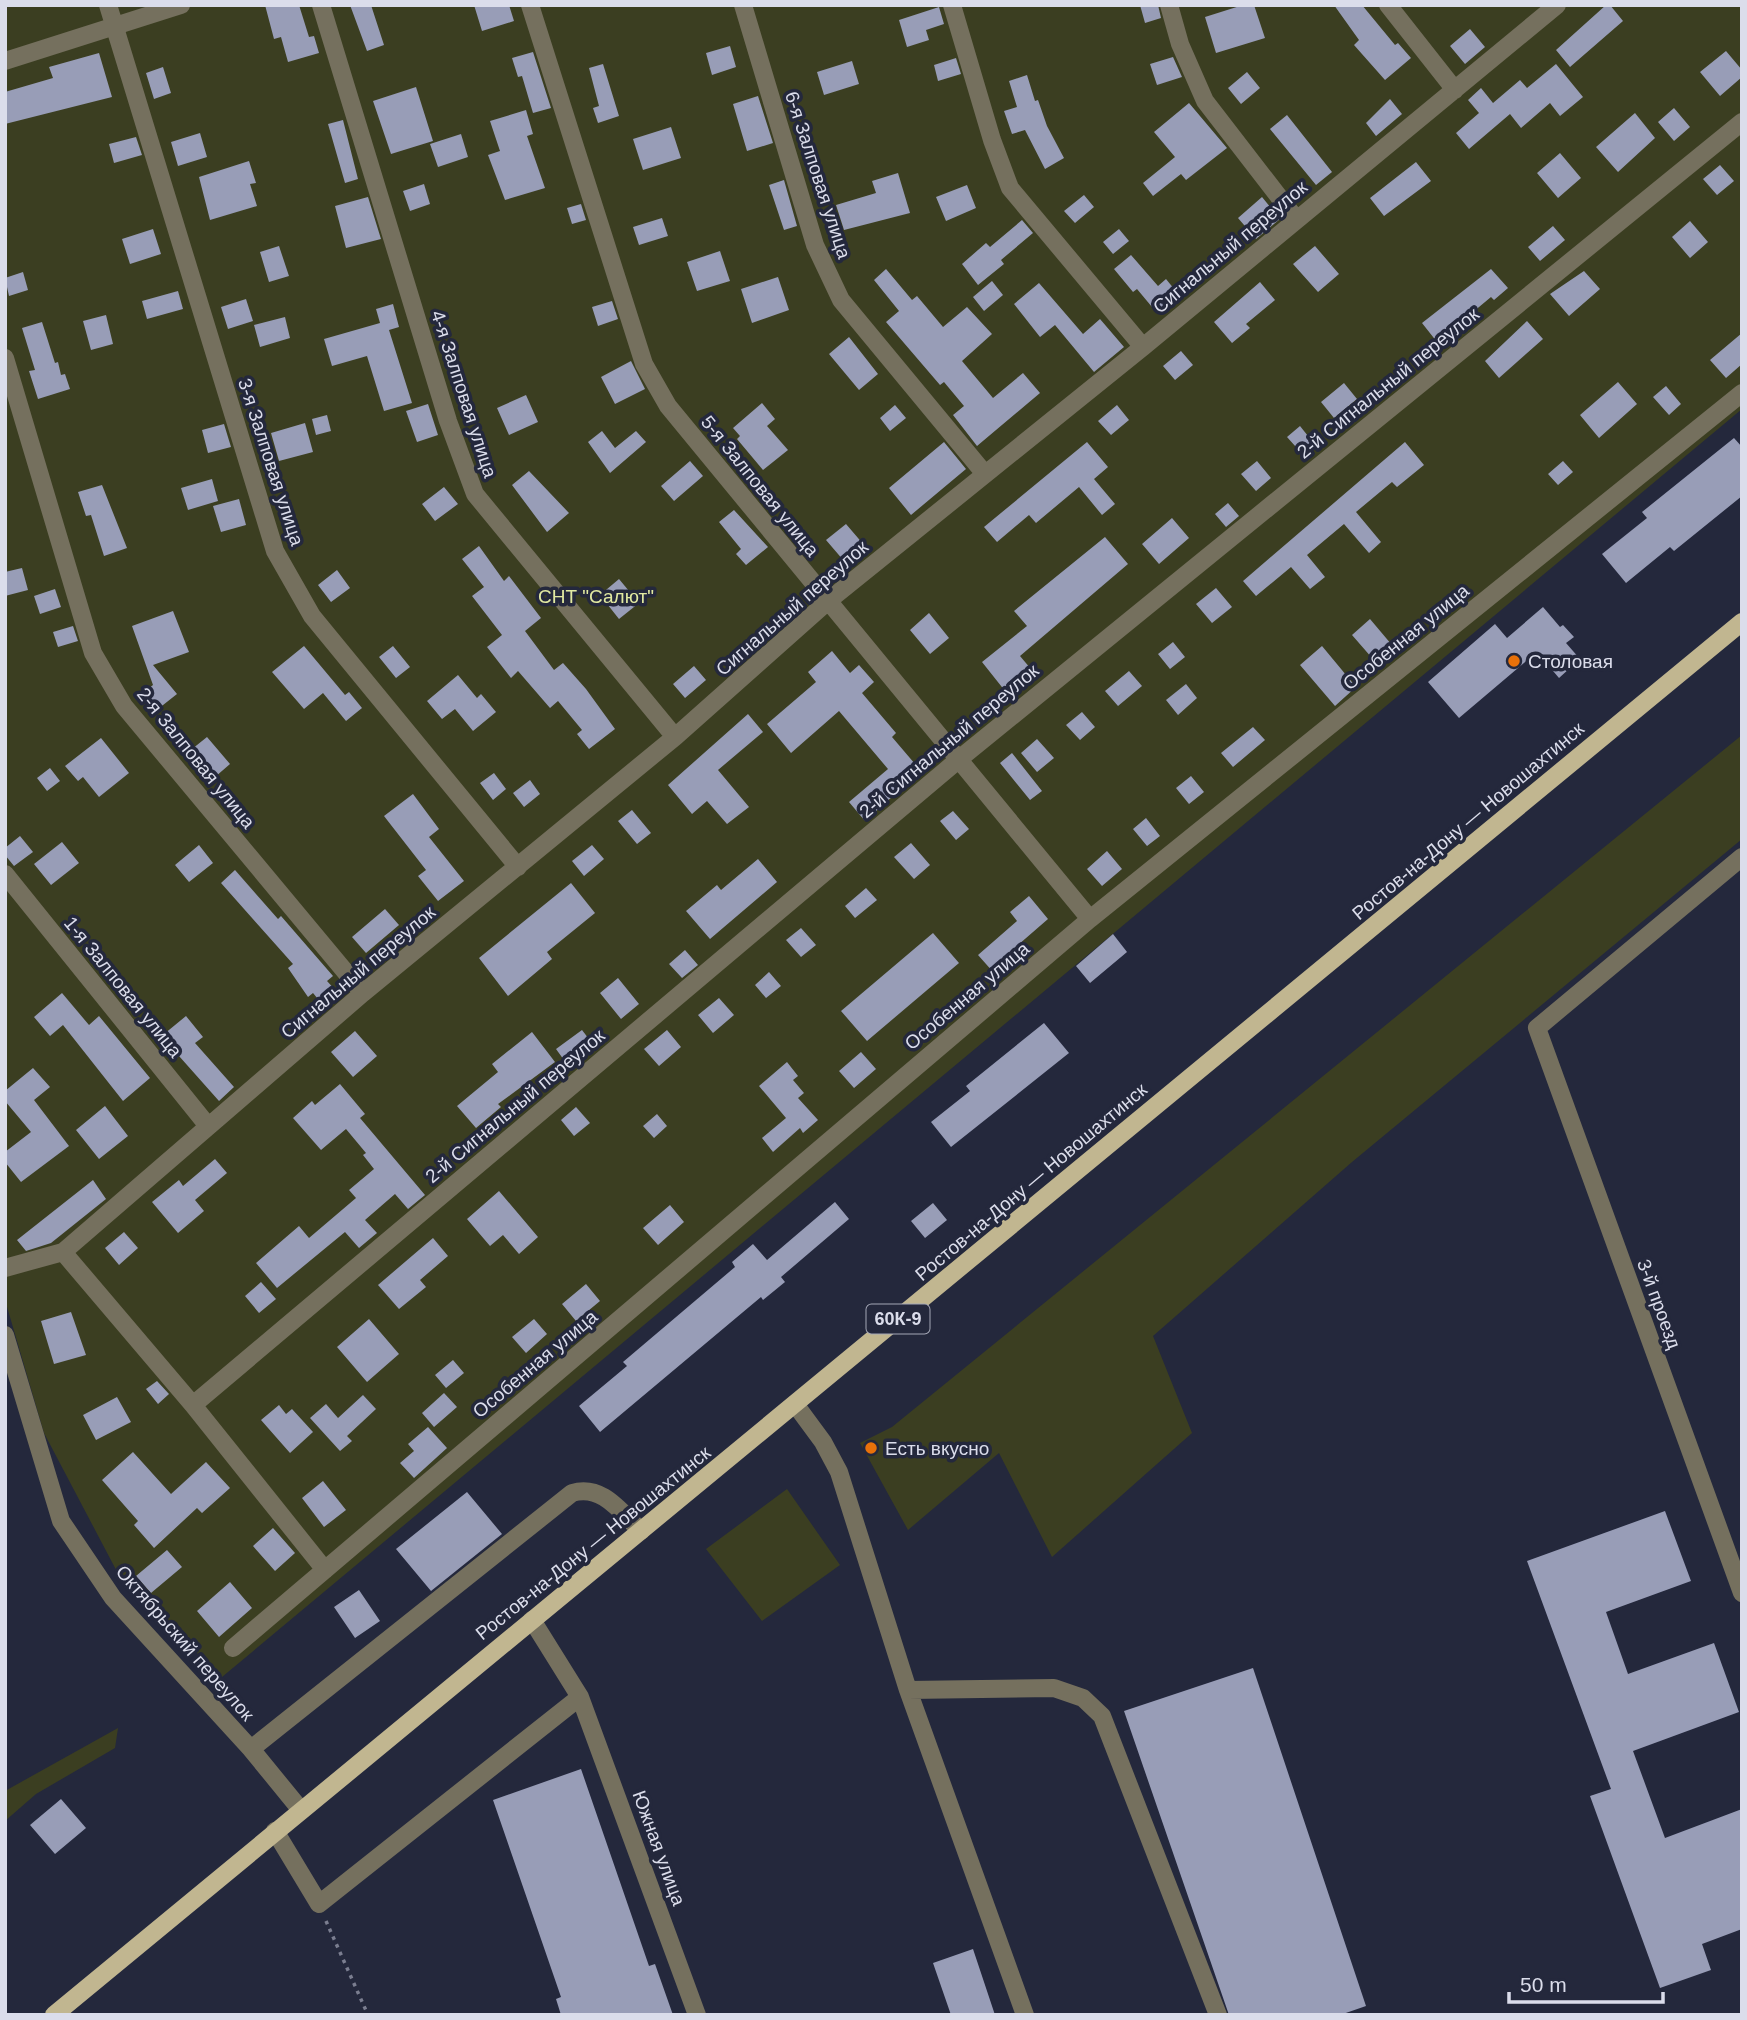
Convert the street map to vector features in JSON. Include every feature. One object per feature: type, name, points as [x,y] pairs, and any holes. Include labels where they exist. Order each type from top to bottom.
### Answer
[{"type":"main road","name":"Ростов-на-Дону — Новошахтинск","points":[[54,2015],[300,1809],[1742,622]]},
{"type":"street","name":"3-я Залповая улица","points":[[108,5],[275,551],[312,616],[518,867]]},
{"type":"street","points":[[5,61],[181,5]]},
{"type":"street","name":"4-я Залповая улица","points":[[321,5],[447,421],[475,494],[675,737]]},
{"type":"street","name":"5-я Залповая улица","points":[[530,5],[644,364],[668,406],[1090,919]]},
{"type":"street","name":"6-я Залповая улица","points":[[743,5],[815,245],[841,300],[985,474]]},
{"type":"street","points":[[952,5],[992,140],[1010,188],[1143,347]]},
{"type":"street","points":[[1169,5],[1180,44],[1205,101],[1296,219]]},
{"type":"street","points":[[1388,5],[1455,90]]},
{"type":"street","name":"Сигнальный переулок","points":[[62,1252],[363,993],[675,737],[828,601],[1143,347],[1557,5]]},
{"type":"street","name":"2-й Сигнальный переулок","points":[[193,1405],[958,760],[1742,122]]},
{"type":"street","name":"2-я Залповая улица","points":[[5,358],[93,653],[124,706],[363,993]]},
{"type":"street","name":"Особенная улица","points":[[233,1648],[1090,919],[1742,393]]},
{"type":"street","name":"3-й проезд","points":[[1742,857],[1537,1028],[1742,1593]]},
{"type":"street","name":"1-я Залповая улица","points":[[5,874],[208,1126]]},
{"type":"street","points":[[5,1268],[62,1252],[193,1405],[325,1570]]},
{"type":"street","name":"Октябрьский переулок","points":[[5,1335],[61,1521],[113,1598],[251,1749],[300,1809]]},
{"type":"street","points":[[795,1404],[823,1442],[839,1472],[908,1690],[1025,2015]]},
{"type":"street","points":[[251,1749],[572,1493],[584,1489],[599,1492],[641,1531]]},
{"type":"street","name":"Южная улица","points":[[532,1620],[580,1697],[697,2015]]},
{"type":"street","points":[[908,1690],[1054,1688],[1083,1698],[1102,1716],[1217,2015]]},
{"type":"street","points":[[275,1831],[318,1904],[580,1697]]},
{"type":"path","points":[[318,1904],[368,2015]]},
{"type":"green space","name":"СНТ \"Салют\"","points":[[5,5],[1742,5],[1742,409],[222,1677],[123,1583],[44,1433],[5,1300]]},
{"type":"green space","points":[[1742,735],[1742,839],[1352,1162],[1153,1336],[1192,1433],[1052,1557],[999,1453],[908,1530],[860,1443],[892,1427]]},
{"type":"green space","points":[[787,1489],[840,1565],[762,1621],[706,1549]]},
{"type":"green space","points":[[118,1728],[115,1748],[36,1794],[5,1821],[5,1791]]},
{"type":"building","points":[[265,5],[299,5],[309,37],[314,36],[319,53],[288,62],[281,37],[274,39]]},
{"type":"building","points":[[350,5],[371,5],[384,45],[367,51]]},
{"type":"building","points":[[474,5],[509,5],[514,21],[482,31]]},
{"type":"building","points":[[1140,5],[1158,5],[1161,18],[1145,23]]},
{"type":"building","points":[[1243,5],[1254,5],[1265,38],[1216,53],[1205,17]]},
{"type":"building","points":[[1334,5],[1362,5],[1395,45],[1398,43],[1411,58],[1385,80],[1354,45],[1359,40]]},
{"type":"building","points":[[1606,5],[1610,5],[1623,21],[1570,67],[1556,50]]},
{"type":"building","points":[[939,7],[944,24],[926,30],[929,40],[907,47],[899,20]]},
{"type":"building","points":[[1470,29],[1485,47],[1465,64],[1450,46]]},
{"type":"building","points":[[730,46],[736,67],[712,75],[706,53]]},
{"type":"building","points":[[1726,51],[1742,70],[1742,77],[1720,96],[1700,72]]},
{"type":"building","points":[[533,52],[551,108],[533,113],[522,76],[518,77],[512,58]]},
{"type":"building","points":[[99,53],[112,97],[5,124],[5,92],[53,78],[49,67]]},
{"type":"building","points":[[1173,57],[1182,77],[1157,85],[1150,64]]},
{"type":"building","points":[[956,58],[961,74],[938,81],[934,65]]},
{"type":"building","points":[[852,61],[859,84],[824,95],[817,72]]},
{"type":"building","points":[[603,64],[619,116],[598,123],[593,108],[599,106],[589,68]]},
{"type":"building","points":[[1556,64],[1583,97],[1560,116],[1550,103],[1521,128],[1510,114],[1469,149],[1456,133],[1479,113],[1468,100],[1481,88],[1493,103],[1520,80],[1527,88]]},
{"type":"building","points":[[163,67],[171,93],[154,99],[146,73]]},
{"type":"building","points":[[1247,72],[1260,88],[1241,104],[1228,88]]},
{"type":"building","points":[[1027,75],[1035,101],[1038,100],[1047,126],[1064,158],[1045,169],[1025,130],[1012,134],[1004,111],[1017,107],[1009,81]]},
{"type":"building","points":[[416,87],[433,141],[391,154],[373,101]]},
{"type":"building","points":[[758,96],[773,143],[747,151],[733,104]]},
{"type":"building","points":[[1390,99],[1402,114],[1376,136],[1366,123]]},
{"type":"building","points":[[1189,103],[1227,148],[1186,180],[1181,174],[1153,196],[1143,183],[1175,157],[1154,132]]},
{"type":"building","points":[[1674,108],[1690,127],[1674,141],[1658,122]]},
{"type":"building","points":[[526,110],[533,134],[527,136],[545,188],[505,200],[488,155],[500,151],[490,121]]},
{"type":"building","points":[[1635,113],[1655,138],[1618,172],[1596,147]]},
{"type":"building","points":[[1287,115],[1332,172],[1316,185],[1270,129]]},
{"type":"building","points":[[343,120],[358,179],[345,183],[328,124]]},
{"type":"building","points":[[671,127],[681,158],[643,170],[633,139]]},
{"type":"building","points":[[200,133],[207,157],[178,166],[171,142]]},
{"type":"building","points":[[461,134],[468,157],[438,167],[430,144]]},
{"type":"building","points":[[136,137],[142,155],[114,163],[109,144]]},
{"type":"building","points":[[1560,153],[1581,178],[1558,198],[1537,173]]},
{"type":"building","points":[[249,161],[256,183],[250,184],[257,206],[210,220],[199,177]]},
{"type":"building","points":[[1416,162],[1431,181],[1384,216],[1370,198]]},
{"type":"building","points":[[1720,165],[1734,181],[1717,195],[1703,179]]},
{"type":"building","points":[[898,173],[910,213],[844,230],[836,205],[876,193],[872,181]]},
{"type":"building","points":[[784,180],[797,226],[784,230],[769,185]]},
{"type":"building","points":[[424,184],[430,204],[410,211],[403,191]]},
{"type":"building","points":[[967,185],[976,208],[946,221],[936,197]]},
{"type":"building","points":[[1084,195],[1094,207],[1075,223],[1064,211]]},
{"type":"building","points":[[368,197],[381,239],[346,248],[335,206]]},
{"type":"building","points":[[1262,197],[1280,219],[1256,239],[1238,218]]},
{"type":"building","points":[[581,204],[586,220],[572,224],[567,208]]},
{"type":"building","points":[[662,218],[668,236],[639,245],[633,227]]},
{"type":"building","points":[[1022,220],[1033,233],[1001,260],[1004,264],[978,285],[962,264],[986,243],[990,247]]},
{"type":"building","points":[[1690,221],[1708,242],[1690,258],[1672,237]]},
{"type":"building","points":[[1553,226],[1565,240],[1540,261],[1528,247]]},
{"type":"building","points":[[153,229],[161,254],[130,264],[122,239]]},
{"type":"building","points":[[1119,229],[1129,241],[1113,254],[1103,242]]},
{"type":"building","points":[[279,246],[289,276],[269,282],[260,252]]},
{"type":"building","points":[[1315,246],[1339,274],[1318,292],[1293,264]]},
{"type":"building","points":[[720,251],[730,281],[697,291],[687,262]]},
{"type":"building","points":[[1131,255],[1158,286],[1166,279],[1179,295],[1157,313],[1137,289],[1133,292],[1114,269]]},
{"type":"building","points":[[886,269],[912,300],[917,296],[943,327],[967,307],[992,334],[962,361],[993,398],[1023,373],[1040,393],[977,446],[953,415],[964,406],[944,382],[940,385],[886,322],[899,311],[874,280]]},
{"type":"building","points":[[1491,269],[1508,288],[1494,300],[1491,297],[1437,342],[1422,323]]},
{"type":"building","points":[[1584,271],[1600,289],[1569,316],[1550,294]]},
{"type":"building","points":[[23,272],[28,290],[9,296],[5,278]]},
{"type":"building","points":[[778,277],[789,310],[752,323],[741,289]]},
{"type":"building","points":[[992,281],[1003,295],[984,311],[973,297]]},
{"type":"building","points":[[1260,282],[1275,300],[1246,324],[1250,328],[1232,343],[1214,322]]},
{"type":"building","points":[[1039,283],[1083,334],[1100,319],[1124,347],[1094,372],[1055,325],[1040,337],[1014,304]]},
{"type":"building","points":[[178,291],[183,309],[147,319],[142,301]]},
{"type":"building","points":[[246,299],[253,321],[228,329],[221,307]]},
{"type":"building","points":[[612,301],[618,319],[598,326],[592,307]]},
{"type":"building","points":[[393,304],[399,327],[389,330],[412,403],[384,411],[367,356],[332,366],[324,339],[380,323],[376,309]]},
{"type":"building","points":[[106,315],[113,344],[91,350],[83,321]]},
{"type":"building","points":[[285,317],[290,338],[260,347],[254,325]]},
{"type":"building","points":[[1527,321],[1543,339],[1499,378],[1485,361]]},
{"type":"building","points":[[42,322],[55,363],[58,362],[61,375],[65,374],[70,389],[38,399],[29,371],[35,370],[22,328]]},
{"type":"building","points":[[1742,333],[1742,364],[1726,378],[1710,360]]},
{"type":"building","points":[[849,337],[878,374],[859,390],[829,354]]},
{"type":"building","points":[[1181,351],[1193,365],[1175,380],[1163,366]]},
{"type":"building","points":[[631,361],[645,389],[615,404],[601,377]]},
{"type":"building","points":[[1618,382],[1637,404],[1599,438],[1580,415]]},
{"type":"building","points":[[1344,383],[1357,399],[1334,418],[1321,402]]},
{"type":"building","points":[[1666,386],[1681,404],[1669,415],[1653,397]]},
{"type":"building","points":[[526,395],[538,422],[509,435],[497,408]]},
{"type":"building","points":[[762,403],[775,419],[767,426],[788,450],[763,470],[737,439],[740,436],[733,428]]},
{"type":"building","points":[[428,404],[438,435],[417,442],[406,411]]},
{"type":"building","points":[[895,405],[906,418],[890,431],[880,418]]},
{"type":"building","points":[[1117,405],[1129,420],[1111,435],[1098,421]]},
{"type":"building","points":[[327,415],[331,431],[316,435],[312,419]]},
{"type":"building","points":[[305,423],[313,452],[279,461],[271,433]]},
{"type":"building","points":[[224,424],[231,447],[208,453],[202,430]]},
{"type":"building","points":[[1300,426],[1316,446],[1304,456],[1287,437]]},
{"type":"building","points":[[602,431],[615,448],[636,431],[646,442],[610,473],[588,442]]},
{"type":"building","points":[[1734,438],[1742,447],[1742,496],[1674,551],[1670,547],[1626,583],[1602,554],[1647,518],[1642,512]]},
{"type":"building","points":[[944,442],[966,469],[911,515],[889,488]]},
{"type":"building","points":[[1087,442],[1108,467],[1094,479],[1115,504],[1102,515],[1079,487],[1036,523],[1029,515],[997,542],[984,527]]},
{"type":"building","points":[[1405,442],[1424,465],[1397,487],[1392,482],[1356,512],[1381,542],[1369,553],[1344,524],[1307,555],[1325,577],[1310,589],[1291,567],[1256,596],[1243,581]]},
{"type":"building","points":[[690,461],[703,476],[674,501],[661,486]]},
{"type":"building","points":[[1257,461],[1271,478],[1256,491],[1241,474]]},
{"type":"building","points":[[1563,461],[1573,472],[1558,485],[1548,474]]},
{"type":"building","points":[[529,471],[569,513],[547,532],[512,485]]},
{"type":"building","points":[[212,479],[218,501],[188,510],[181,488]]},
{"type":"building","points":[[102,485],[127,548],[104,556],[91,515],[86,516],[78,492]]},
{"type":"building","points":[[444,487],[458,504],[435,521],[422,504]]},
{"type":"building","points":[[239,499],[246,525],[221,532],[213,506]]},
{"type":"building","points":[[1228,503],[1239,516],[1226,527],[1215,514]]},
{"type":"building","points":[[734,510],[768,547],[746,565],[736,554],[741,549],[719,522]]},
{"type":"building","points":[[1172,518],[1189,538],[1159,564],[1142,544]]},
{"type":"building","points":[[846,524],[870,552],[850,568],[826,540]]},
{"type":"building","points":[[1105,537],[1128,564],[1020,656],[1036,675],[1009,696],[982,662],[1027,626],[1014,611]]},
{"type":"building","points":[[479,546],[504,581],[509,576],[541,618],[525,631],[554,670],[563,663],[615,729],[589,749],[577,734],[582,730],[558,701],[550,708],[518,671],[511,678],[487,647],[502,635],[472,596],[484,587],[462,559]]},
{"type":"building","points":[[22,568],[28,590],[5,596],[5,572]]},
{"type":"building","points":[[337,570],[350,588],[331,602],[318,585]]},
{"type":"building","points":[[619,579],[639,603],[619,619],[600,595]]},
{"type":"building","points":[[1216,588],[1232,607],[1212,623],[1196,604]]},
{"type":"building","points":[[55,589],[61,607],[40,614],[34,596]]},
{"type":"building","points":[[1543,607],[1560,627],[1563,625],[1574,637],[1566,643],[1580,659],[1559,678],[1537,652],[1459,718],[1428,682],[1495,624],[1507,638]]},
{"type":"building","points":[[173,611],[189,652],[153,665],[177,694],[158,709],[144,692],[153,685],[132,626]]},
{"type":"building","points":[[929,613],[949,638],[930,654],[910,630]]},
{"type":"building","points":[[1370,619],[1397,651],[1379,666],[1352,635]]},
{"type":"building","points":[[73,626],[78,641],[58,647],[53,632]]},
{"type":"building","points":[[1173,642],[1185,657],[1170,669],[1158,654]]},
{"type":"building","points":[[304,646],[345,695],[349,692],[362,708],[346,721],[323,693],[304,709],[272,672]]},
{"type":"building","points":[[393,646],[410,667],[396,678],[379,657]]},
{"type":"building","points":[[1322,646],[1356,687],[1335,706],[1300,665]]},
{"type":"building","points":[[832,651],[850,673],[859,665],[874,682],[862,693],[896,733],[892,737],[921,771],[865,821],[849,802],[888,769],[839,711],[791,753],[767,724],[816,682],[808,672]]},
{"type":"building","points":[[694,666],[706,680],[685,698],[673,684]]},
{"type":"building","points":[[1129,671],[1142,686],[1118,706],[1105,691]]},
{"type":"building","points":[[458,675],[477,698],[481,694],[496,712],[473,731],[455,709],[442,719],[427,701]]},
{"type":"building","points":[[1186,684],[1197,698],[1178,715],[1166,700]]},
{"type":"building","points":[[1082,712],[1095,727],[1080,740],[1066,725]]},
{"type":"building","points":[[748,714],[763,732],[718,770],[749,807],[727,824],[707,801],[692,814],[668,785]]},
{"type":"building","points":[[1253,727],[1265,740],[1233,767],[1221,753]]},
{"type":"building","points":[[207,737],[230,764],[215,777],[192,749]]},
{"type":"building","points":[[101,738],[129,773],[99,797],[83,777],[78,781],[65,766]]},
{"type":"building","points":[[1037,739],[1054,758],[1037,772],[1021,753]]},
{"type":"building","points":[[1012,753],[1042,791],[1030,800],[1000,763]]},
{"type":"building","points":[[50,768],[60,781],[47,791],[37,778]]},
{"type":"building","points":[[494,773],[506,789],[493,800],[480,783]]},
{"type":"building","points":[[1191,776],[1204,792],[1189,804],[1176,788]]},
{"type":"building","points":[[530,780],[540,794],[524,807],[513,793]]},
{"type":"building","points":[[413,794],[439,829],[429,837],[464,881],[438,901],[418,876],[426,870],[384,816]]},
{"type":"building","points":[[632,810],[651,833],[637,844],[618,821]]},
{"type":"building","points":[[953,811],[969,829],[956,840],[940,821]]},
{"type":"building","points":[[1146,818],[1160,836],[1147,846],[1133,829]]},
{"type":"building","points":[[20,836],[33,852],[14,866],[5,855],[5,848]]},
{"type":"building","points":[[62,842],[79,863],[51,885],[34,864]]},
{"type":"building","points":[[911,843],[930,865],[914,879],[894,857]]},
{"type":"building","points":[[199,845],[213,863],[189,882],[175,865]]},
{"type":"building","points":[[592,845],[604,859],[584,876],[572,861]]},
{"type":"building","points":[[1107,851],[1122,869],[1102,886],[1087,869]]},
{"type":"building","points":[[758,859],[777,882],[710,939],[686,911],[717,885],[721,890]]},
{"type":"building","points":[[235,870],[278,919],[281,916],[333,976],[327,981],[337,992],[322,1004],[313,993],[308,997],[288,968],[293,964],[221,883]]},
{"type":"building","points":[[571,883],[595,913],[547,952],[552,959],[508,996],[479,958]]},
{"type":"building","points":[[866,888],[877,900],[855,918],[845,906]]},
{"type":"building","points":[[1029,896],[1048,919],[1011,951],[1015,955],[994,973],[978,955],[1017,921],[1010,912]]},
{"type":"building","points":[[385,909],[399,925],[366,953],[352,937]]},
{"type":"building","points":[[801,928],[816,945],[801,957],[786,940]]},
{"type":"building","points":[[933,933],[959,963],[867,1041],[841,1011]]},
{"type":"building","points":[[1113,934],[1127,952],[1090,983],[1076,966]]},
{"type":"building","points":[[685,950],[698,965],[682,978],[669,964]]},
{"type":"building","points":[[769,972],[781,986],[766,998],[755,985]]},
{"type":"building","points":[[618,978],[639,1004],[621,1019],[600,993]]},
{"type":"building","points":[[62,993],[89,1025],[99,1016],[150,1078],[123,1101],[63,1025],[50,1036],[34,1017]]},
{"type":"building","points":[[719,998],[734,1015],[713,1033],[698,1015]]},
{"type":"building","points":[[186,1016],[203,1037],[195,1043],[234,1087],[219,1101],[179,1056],[175,1060],[158,1039]]},
{"type":"building","points":[[1044,1023],[1069,1053],[951,1147],[931,1122],[970,1091],[966,1086]]},
{"type":"building","points":[[582,1030],[595,1047],[569,1067],[556,1049]]},
{"type":"building","points":[[667,1030],[681,1047],[659,1066],[644,1049]]},
{"type":"building","points":[[355,1031],[377,1056],[353,1077],[331,1052]]},
{"type":"building","points":[[532,1032],[555,1062],[498,1104],[501,1107],[476,1128],[457,1106],[498,1072],[492,1064]]},
{"type":"building","points":[[861,1052],[876,1069],[854,1088],[839,1071]]},
{"type":"building","points":[[787,1062],[798,1076],[793,1080],[804,1093],[798,1098],[818,1120],[803,1133],[800,1128],[773,1152],[762,1138],[786,1118],[759,1086]]},
{"type":"building","points":[[33,1068],[50,1087],[34,1100],[69,1146],[21,1182],[5,1162],[5,1152],[31,1132],[5,1101],[5,1091]]},
{"type":"building","points":[[340,1084],[365,1114],[360,1118],[425,1195],[408,1209],[395,1194],[365,1220],[377,1233],[359,1248],[345,1232],[277,1288],[256,1263],[299,1226],[309,1238],[356,1198],[349,1190],[374,1169],[363,1155],[366,1153],[346,1129],[321,1150],[293,1118],[312,1101],[315,1105]]},
{"type":"building","points":[[105,1106],[128,1136],[99,1159],[76,1130]]},
{"type":"building","points":[[576,1107],[590,1123],[574,1136],[561,1120]]},
{"type":"building","points":[[657,1114],[667,1126],[654,1138],[643,1126]]},
{"type":"building","points":[[215,1159],[227,1173],[195,1200],[204,1211],[178,1233],[152,1202],[179,1180],[183,1186]]},
{"type":"building","points":[[93,1180],[106,1199],[51,1243],[26,1251],[17,1240]]},
{"type":"building","points":[[499,1191],[538,1237],[519,1254],[503,1235],[490,1246],[467,1219]]},
{"type":"building","points":[[835,1202],[849,1219],[781,1277],[785,1282],[763,1300],[761,1297],[600,1432],[579,1406],[627,1366],[623,1362],[735,1267],[732,1262],[753,1244],[767,1260]]},
{"type":"building","points":[[933,1203],[947,1220],[925,1238],[911,1221]]},
{"type":"building","points":[[670,1205],[684,1222],[658,1245],[643,1228]]},
{"type":"building","points":[[124,1232],[138,1248],[119,1265],[105,1248]]},
{"type":"building","points":[[433,1238],[448,1256],[420,1280],[426,1287],[399,1309],[378,1285]]},
{"type":"building","points":[[261,1282],[276,1299],[259,1313],[245,1296]]},
{"type":"building","points":[[586,1284],[600,1301],[576,1321],[562,1304]]},
{"type":"building","points":[[71,1312],[86,1355],[54,1364],[41,1321]]},
{"type":"building","points":[[369,1319],[399,1354],[367,1382],[337,1347]]},
{"type":"building","points":[[534,1319],[547,1334],[526,1353],[512,1337]]},
{"type":"building","points":[[453,1360],[464,1373],[446,1388],[435,1375]]},
{"type":"building","points":[[157,1381],[169,1394],[158,1404],[146,1389]]},
{"type":"building","points":[[444,1393],[457,1407],[434,1427],[422,1413]]},
{"type":"building","points":[[363,1395],[376,1409],[347,1436],[352,1441],[340,1451],[310,1418],[326,1404],[338,1418]]},
{"type":"building","points":[[117,1397],[131,1422],[96,1440],[83,1415]]},
{"type":"building","points":[[279,1405],[286,1414],[292,1409],[313,1432],[290,1453],[261,1420]]},
{"type":"building","points":[[428,1427],[447,1448],[414,1478],[400,1463],[414,1451],[408,1444]]},
{"type":"building","points":[[133,1452],[171,1494],[206,1462],[230,1488],[202,1513],[197,1508],[154,1548],[134,1525],[138,1521],[102,1480]]},
{"type":"building","points":[[323,1481],[346,1510],[324,1527],[302,1498]]},
{"type":"building","points":[[467,1492],[502,1534],[431,1591],[396,1549]]},
{"type":"building","points":[[1665,1511],[1691,1581],[1606,1612],[1628,1674],[1714,1643],[1739,1712],[1633,1751],[1665,1838],[1742,1809],[1742,1929],[1702,1944],[1711,1970],[1660,1988],[1590,1796],[1611,1789],[1527,1561]]},
{"type":"building","points":[[273,1528],[295,1553],[275,1571],[253,1546]]},
{"type":"building","points":[[167,1550],[182,1567],[151,1593],[136,1576]]},
{"type":"building","points":[[230,1582],[252,1608],[219,1637],[197,1611]]},
{"type":"building","points":[[359,1590],[380,1621],[355,1638],[334,1607]]},
{"type":"building","points":[[1253,1668],[1366,2006],[1340,2015],[1229,2015],[1124,1711]]},
{"type":"building","points":[[581,1769],[649,1966],[655,1964],[673,2015],[561,2015],[556,1999],[561,1997],[493,1800]]},
{"type":"building","points":[[61,1799],[86,1828],[55,1854],[30,1825]]},
{"type":"building","points":[[973,1949],[995,2015],[951,2015],[933,1963]]},
{"type":"place","name":"Столовая","points":[[1514,661]]},
{"type":"place","name":"Есть вкусно","points":[[871,1448]]}]
